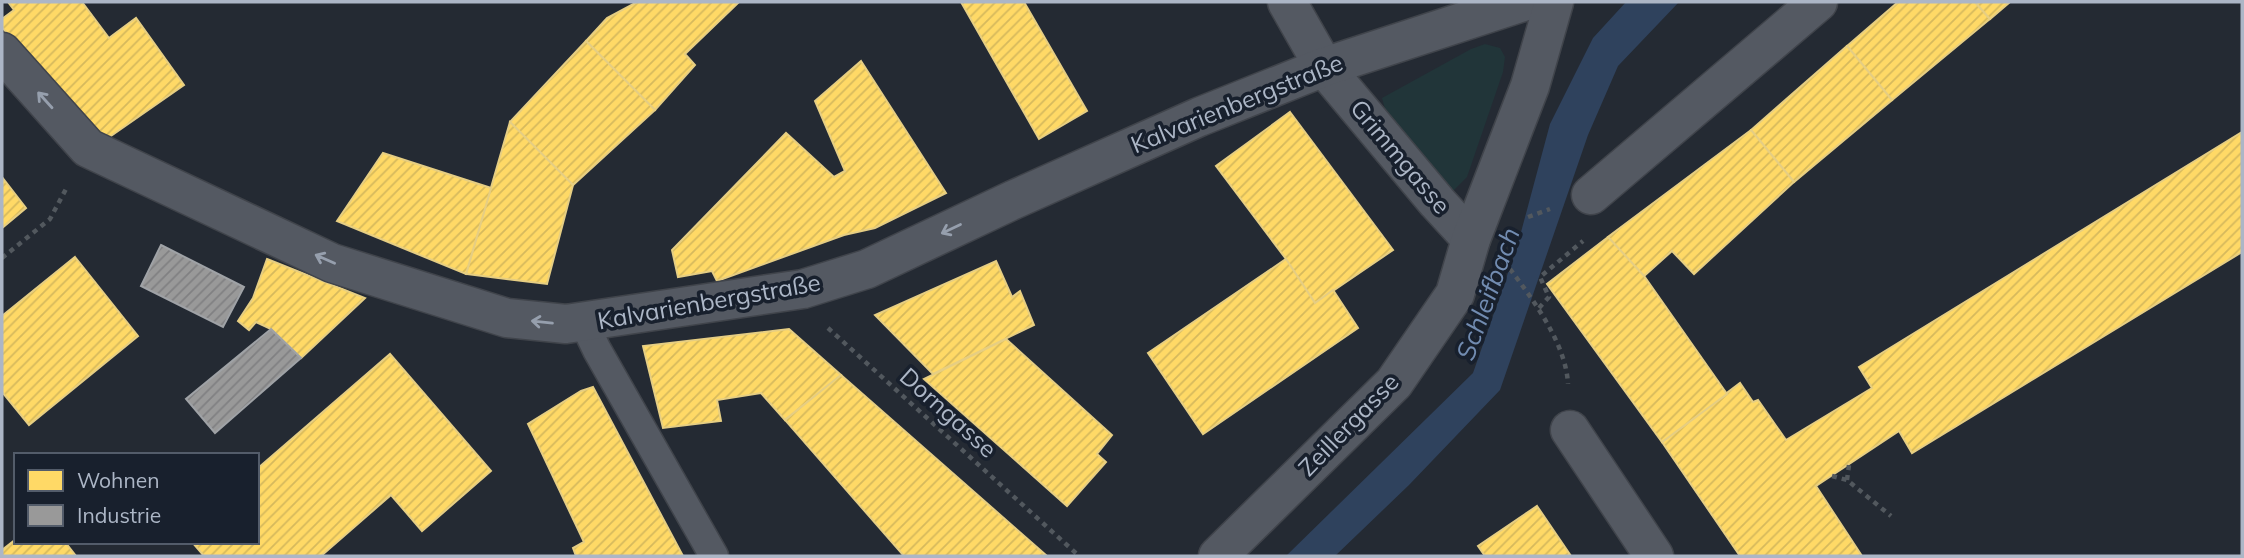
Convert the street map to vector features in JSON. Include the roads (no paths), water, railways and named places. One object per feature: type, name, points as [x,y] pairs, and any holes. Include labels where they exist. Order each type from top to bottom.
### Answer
[{"type":"street","name":"Grimmgasse","points":[[1287,2],[1324,67],[1471,239]]},
{"type":"street","name":"Kalvarienbergstraße","points":[[2,52],[88,148],[332,263],[507,318],[566,324],[803,289],[867,269],[1199,117],[1324,67],[1523,2]]},
{"type":"street","points":[[1471,239],[1530,86],[1553,2]]},
{"type":"street","points":[[1591,195],[1818,2]]},
{"type":"street","name":"Zeillergasse","points":[[1218,556],[1394,383],[1455,294],[1471,239]]},
{"type":"street","points":[[1570,430],[1654,556]]},
{"type":"lane","points":[[584,323],[714,556]]},
{"type":"water","points":[[1626,2],[1679,2],[1618,66],[1588,135],[1500,390],[1409,485],[1335,556],[1286,556],[1473,373],[1517,247],[1550,124],[1593,38]]},
{"type":"water label","name":"Schleifbach","points":[[1488,294]]}]
